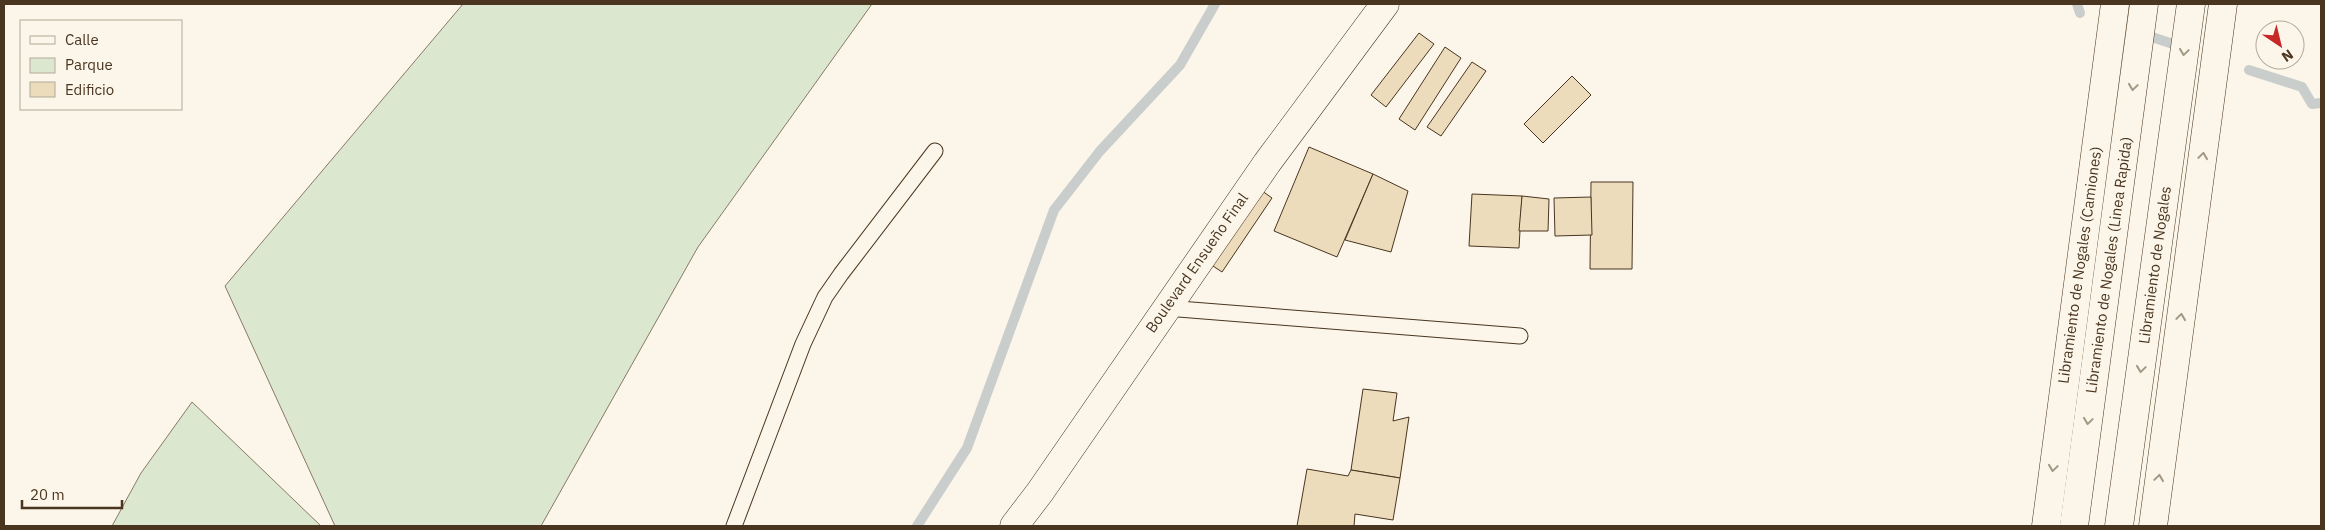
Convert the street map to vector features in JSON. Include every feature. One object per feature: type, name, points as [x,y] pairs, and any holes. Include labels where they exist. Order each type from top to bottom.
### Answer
[{"type":"main road","name":"Boulevard Ensueño Final","points":[[1014,526],[1040,492],[1267,163],[1385,4]]},
{"type":"main road","name":"Libramiento de Nogales (Camiones)","points":[[2046,526],[2115,4]]},
{"type":"main road","name":"Libramiento de Nogales (Linea Rapida)","points":[[2074,526],[2144,4]]},
{"type":"main road","name":"Libramiento de Nogales","points":[[2120,526],[2191,4]]},
{"type":"main road","points":[[2153,526],[2224,4]]},
{"type":"lane","points":[[734,526],[803,344],[825,297],[935,150]]},
{"type":"lane","points":[[1166,308],[1520,336]]},
{"type":"green space","points":[[463,4],[872,4],[698,247],[541,526],[335,526],[225,286]]},
{"type":"green space","points":[[192,402],[321,526],[112,526],[141,473]]},
{"type":"building","points":[[1419,33],[1434,44],[1386,107],[1371,95]]},
{"type":"building","points":[[1445,47],[1461,58],[1415,130],[1399,119]]},
{"type":"building","points":[[1472,62],[1486,71],[1441,136],[1427,127]]},
{"type":"building","points":[[1572,76],[1591,95],[1543,143],[1524,124]]},
{"type":"building","points":[[1309,147],[1373,174],[1337,257],[1274,231]]},
{"type":"building","points":[[1373,174],[1408,191],[1391,252],[1345,240]]},
{"type":"building","points":[[1591,182],[1633,182],[1632,269],[1590,269]]},
{"type":"building","points":[[1258,188],[1272,198],[1222,272],[1207,262]]},
{"type":"building","points":[[1472,194],[1522,196],[1519,248],[1469,246]]},
{"type":"building","points":[[1522,196],[1549,199],[1548,231],[1519,231]]},
{"type":"building","points":[[1591,197],[1592,235],[1555,236],[1554,198]]},
{"type":"building","points":[[1363,389],[1397,393],[1393,421],[1409,417],[1400,478],[1351,470]]},
{"type":"building","points":[[1307,469],[1348,476],[1351,470],[1400,478],[1393,520],[1355,514],[1354,526],[1297,526]]},
{"type":"waterway","points":[[917,526],[967,448],[1054,210],[1100,151],[1180,65],[1215,4]]},
{"type":"waterway","points":[[2077,4],[2080,13]]},
{"type":"waterway","points":[[2146,35],[2182,47]]},
{"type":"waterway","points":[[2249,70],[2302,87],[2312,104],[2321,103]]}]
